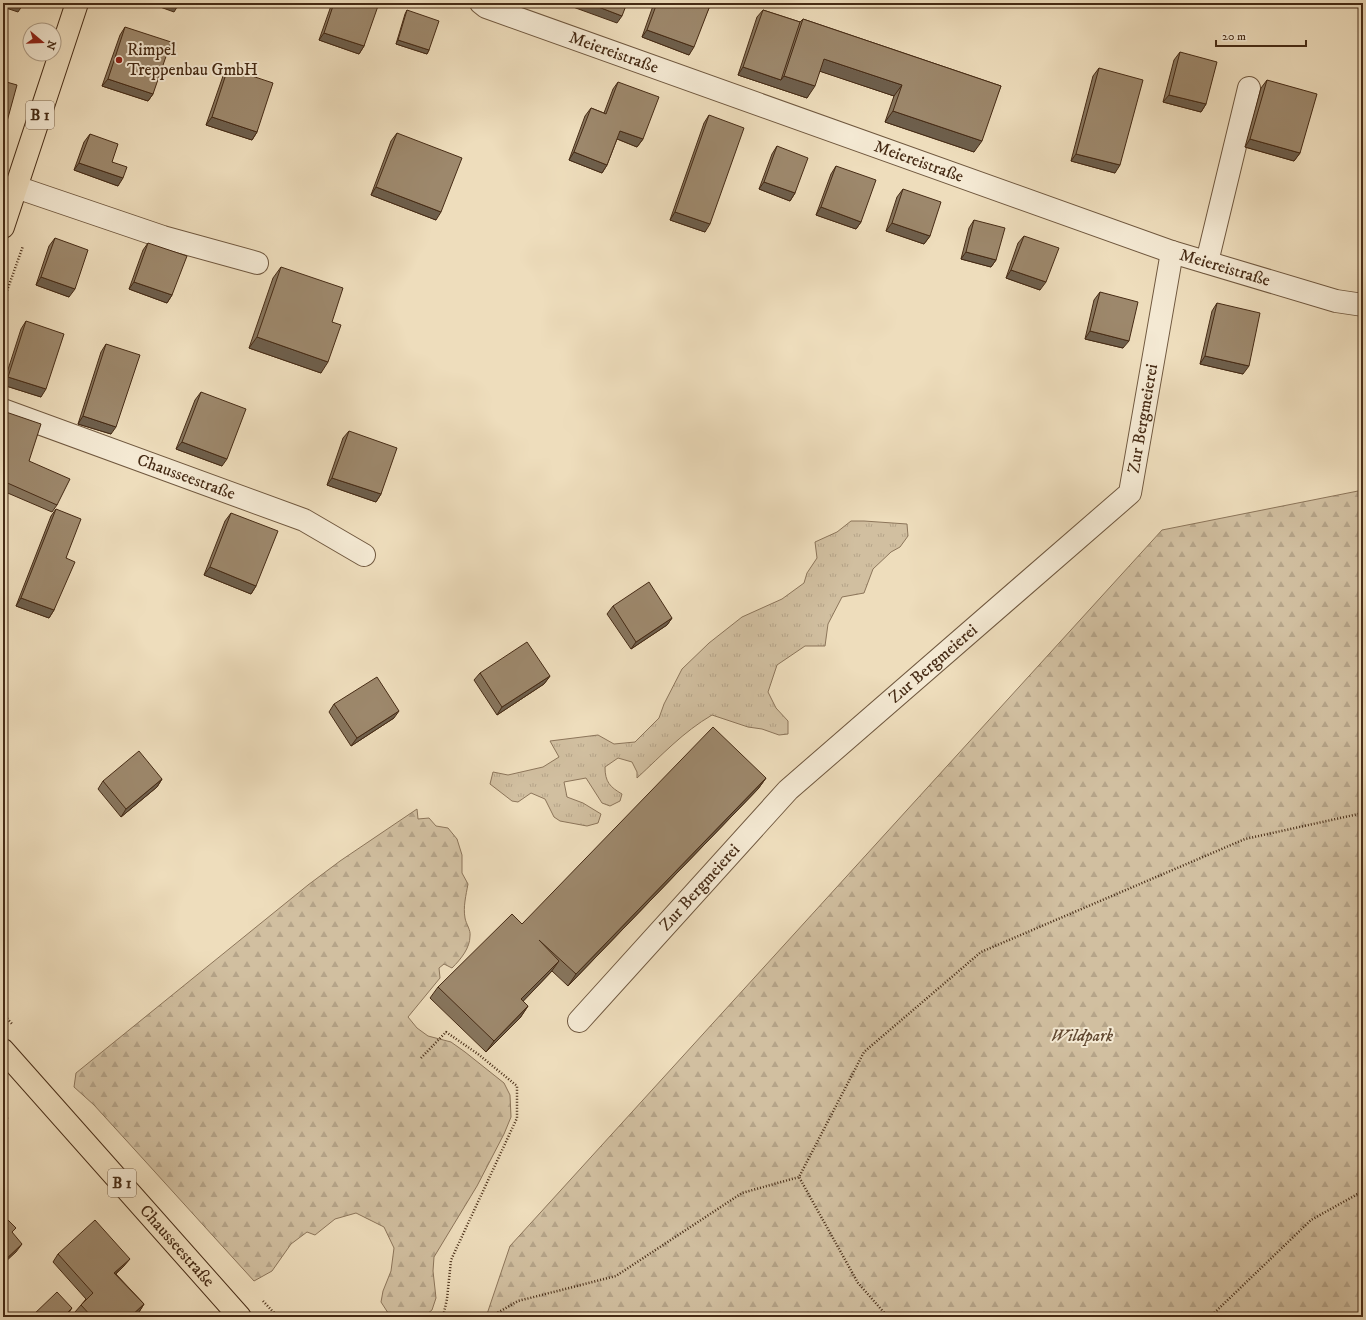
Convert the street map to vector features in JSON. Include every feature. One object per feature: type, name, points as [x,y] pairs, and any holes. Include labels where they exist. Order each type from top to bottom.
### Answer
[{"type":"main road","name":"B 1","points":[[3,227],[77,3]]},
{"type":"main road","name":"Chausseestraße","points":[[3,1050],[240,1317]]},
{"type":"street","name":"Meiereistraße","points":[[481,3],[486,7],[1172,252],[1336,301],[1363,305]]},
{"type":"street","points":[[1207,262],[1249,88]]},
{"type":"street","points":[[16,187],[163,237],[257,263]]},
{"type":"street","name":"Zur Bergmeierei","points":[[579,1021],[788,790],[1130,493],[1172,252]]},
{"type":"street","name":"Chausseestraße","points":[[3,410],[304,520],[364,555]]},
{"type":"path","points":[[490,1317],[518,1301],[616,1276],[742,1194],[799,1177],[864,1052],[981,952],[1245,839],[1363,813]]},
{"type":"path","points":[[422,1058],[446,1032],[478,1054],[517,1086],[517,1118],[451,1260],[447,1299],[443,1317]]},
{"type":"path","points":[[799,1177],[858,1283],[888,1317]]},
{"type":"path","points":[[1210,1317],[1311,1220],[1363,1191]]},
{"type":"green space","name":"Wildpark","points":[[1363,490],[1363,1317],[486,1317],[510,1246],[1162,530]]},
{"type":"green space","points":[[851,521],[907,524],[908,536],[900,547],[891,552],[873,569],[864,593],[842,597],[828,624],[825,646],[805,646],[777,665],[768,692],[776,708],[788,721],[788,734],[779,735],[762,729],[748,727],[712,715],[682,736],[637,778],[637,772],[632,762],[618,758],[605,767],[606,777],[609,784],[622,794],[620,801],[610,806],[602,803],[586,778],[564,782],[567,797],[583,803],[601,814],[598,823],[587,826],[560,821],[554,817],[545,799],[531,793],[518,802],[512,801],[490,784],[493,772],[508,775],[543,767],[559,757],[550,741],[598,735],[614,744],[635,742],[659,718],[664,704],[682,669],[709,643],[742,617],[782,599],[804,583],[807,573],[817,558],[815,542],[837,532]]},
{"type":"green space","points":[[417,809],[418,819],[429,818],[436,826],[448,828],[457,839],[462,855],[462,873],[468,884],[464,914],[469,929],[470,940],[462,957],[452,968],[444,964],[439,968],[440,978],[408,1017],[417,1028],[428,1036],[451,1042],[504,1083],[510,1095],[511,1117],[504,1134],[477,1186],[434,1257],[433,1271],[436,1298],[432,1310],[423,1317],[410,1314],[390,1316],[381,1302],[383,1291],[391,1271],[394,1248],[384,1227],[356,1213],[335,1219],[315,1235],[307,1232],[291,1244],[272,1271],[254,1281],[94,1105],[74,1087],[76,1073],[308,885],[340,861]]},
{"type":"building","points":[[334,3],[370,3],[378,6],[364,46],[324,33]]},
{"type":"building","points":[[588,3],[627,3],[622,16]]},
{"type":"building","points":[[657,3],[711,3],[694,47],[647,30]]},
{"type":"building","points":[[407,10],[439,21],[429,50],[398,40]]},
{"type":"building","points":[[763,10],[800,22],[781,80],[743,67]]},
{"type":"building","points":[[803,19],[1001,86],[982,141],[893,111],[902,85],[824,59],[815,86],[784,76]]},
{"type":"building","points":[[125,27],[171,42],[153,94],[108,79]]},
{"type":"building","points":[[1180,52],[1217,62],[1206,104],[1169,95]]},
{"type":"building","points":[[228,68],[273,83],[257,132],[212,117]]},
{"type":"building","points":[[1099,68],[1143,80],[1120,165],[1076,154]]},
{"type":"building","points":[[1267,80],[1317,94],[1300,153],[1250,139]]},
{"type":"building","points":[[3,81],[17,85],[6,125],[3,125]]},
{"type":"building","points":[[618,82],[659,97],[643,139],[620,131],[607,165],[574,152],[591,108],[606,114]]},
{"type":"building","points":[[709,115],[744,128],[710,224],[675,212]]},
{"type":"building","points":[[397,133],[462,158],[441,212],[376,187]]},
{"type":"building","points":[[90,134],[118,144],[112,162],[127,167],[123,178],[79,163]]},
{"type":"building","points":[[777,146],[808,158],[795,193],[764,182]]},
{"type":"building","points":[[836,166],[876,180],[861,222],[821,207]]},
{"type":"building","points":[[903,189],[941,202],[930,236],[892,223]]},
{"type":"building","points":[[974,220],[1005,228],[996,260],[966,252]]},
{"type":"building","points":[[1024,236],[1059,248],[1046,282],[1011,270]]},
{"type":"building","points":[[55,238],[88,250],[75,289],[41,277]]},
{"type":"building","points":[[148,243],[187,256],[172,295],[134,282]]},
{"type":"building","points":[[281,267],[343,288],[332,322],[341,325],[328,362],[257,337]]},
{"type":"building","points":[[1100,292],[1138,302],[1129,341],[1090,331]]},
{"type":"building","points":[[1217,303],[1260,313],[1249,366],[1205,356]]},
{"type":"building","points":[[26,321],[64,334],[46,389],[8,377]]},
{"type":"building","points":[[106,344],[140,355],[116,427],[83,416]]},
{"type":"building","points":[[201,392],[246,409],[227,459],[182,442]]},
{"type":"building","points":[[3,411],[41,424],[29,461],[70,479],[57,505],[3,481]]},
{"type":"building","points":[[349,431],[397,448],[381,494],[332,478]]},
{"type":"building","points":[[56,509],[81,519],[66,558],[75,562],[54,610],[21,598]]},
{"type":"building","points":[[231,513],[278,531],[256,586],[210,567]]},
{"type":"building","points":[[649,582],[672,618],[636,642],[613,606]]},
{"type":"building","points":[[527,642],[550,676],[502,707],[480,673]]},
{"type":"building","points":[[377,677],[399,711],[357,738],[334,704]]},
{"type":"building","points":[[713,727],[766,778],[576,974],[539,940],[559,961],[521,999],[528,1006],[494,1041],[438,987],[512,914],[522,924]]},
{"type":"building","points":[[139,751],[162,779],[126,809],[103,781]]},
{"type":"building","points":[[3,1112],[8,1118],[3,1122]]},
{"type":"building","points":[[3,1215],[16,1228],[12,1232],[22,1244],[3,1262]]},
{"type":"building","points":[[95,1220],[130,1259],[114,1273],[144,1304],[130,1317],[92,1317],[81,1305],[93,1293],[58,1254]]},
{"type":"building","points":[[57,1292],[72,1308],[63,1317],[31,1317]]},
{"type":"place","name":"Rimpel Treppenbau GmbH","points":[[119,60]]}]
